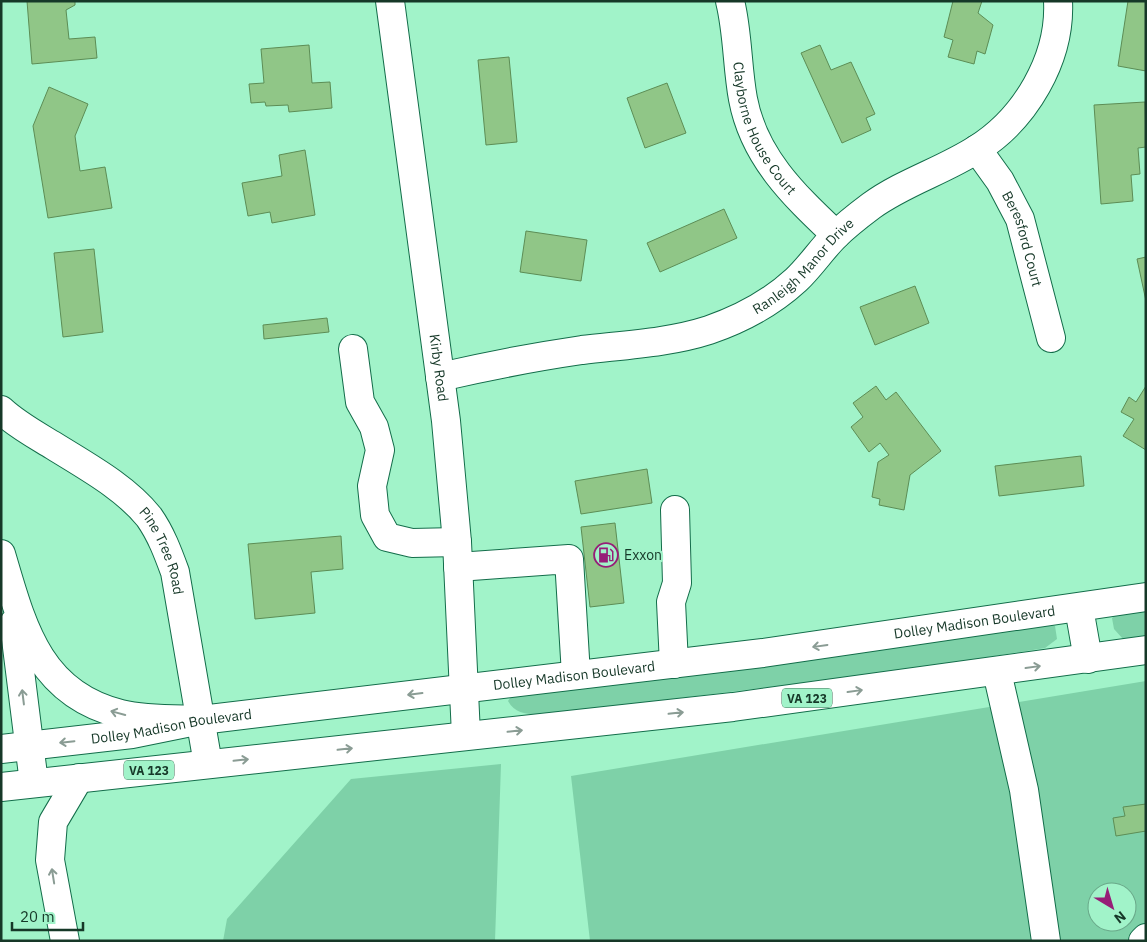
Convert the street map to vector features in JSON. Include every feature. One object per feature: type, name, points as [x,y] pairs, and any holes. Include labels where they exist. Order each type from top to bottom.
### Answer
[{"type":"main road","name":"Kirby Road","points":[[390,1],[440,377],[457,555],[466,736]]},
{"type":"main road","name":"Clayborne House Court","points":[[730,1],[743,100],[753,132],[769,163],[790,192],[836,235]]},
{"type":"main road","name":"Ranleigh Manor Drive","points":[[440,377],[524,358],[681,337],[708,330],[740,318],[770,301],[797,279],[836,235],[871,206],[910,182],[977,149],[1006,127],[1027,101],[1044,71],[1054,37],[1058,1]]},
{"type":"main road","name":"Beresford Court","points":[[977,149],[1000,181],[1020,219],[1051,338]]},
{"type":"main road","points":[[353,349],[360,402],[374,427],[380,450],[372,486],[375,515],[388,537],[457,555],[569,559],[576,675]]},
{"type":"main road","name":"Pine Tree Road","points":[[1,410],[12,420],[74,458],[129,496],[149,517],[165,544],[175,572],[208,764]]},
{"type":"main road","points":[[674,510],[677,583],[671,602],[674,664]]},
{"type":"main road","points":[[1,554],[29,639],[44,664],[63,685],[86,700],[120,714],[201,720]]},
{"type":"main road","points":[[9,581],[34,783]]},
{"type":"main road","name":"Dolley Madison Boulevard","points":[[1,749],[132,734],[201,720],[851,642],[1146,597]]},
{"type":"main road","points":[[1079,608],[1088,659]]},
{"type":"main road","name":"VA 123","points":[[1,787],[733,707],[1146,650]]},
{"type":"main road","points":[[997,672],[1024,790],[1046,941]]},
{"type":"main road","points":[[65,941],[50,860],[53,822],[79,778]]},
{"type":"green space","points":[[1146,606],[1146,635],[1123,639],[1114,629],[1112,618],[1120,611]]},
{"type":"green space","points":[[1048,624],[1055,626],[1057,639],[1045,648],[901,671],[549,714],[526,714],[516,710],[508,701],[512,695]]},
{"type":"green space","points":[[1146,681],[1146,941],[590,941],[571,776]]},
{"type":"green space","points":[[501,764],[495,941],[223,941],[227,919],[351,779]]},
{"type":"building","points":[[27,1],[75,1],[75,5],[66,10],[69,39],[95,37],[97,58],[32,64]]},
{"type":"building","points":[[953,1],[982,1],[978,13],[993,25],[985,54],[977,51],[974,64],[948,57],[953,40],[944,37]]},
{"type":"building","points":[[1128,1],[1146,1],[1146,71],[1118,66]]},
{"type":"building","points":[[309,45],[312,83],[330,82],[332,108],[289,112],[288,105],[266,106],[265,102],[251,103],[249,84],[264,83],[261,49]]},
{"type":"building","points":[[820,45],[831,70],[851,62],[875,114],[866,118],[871,130],[842,143],[801,53]]},
{"type":"building","points":[[509,57],[517,142],[486,145],[478,60]]},
{"type":"building","points":[[667,83],[686,133],[645,148],[627,98]]},
{"type":"building","points":[[49,87],[88,104],[75,136],[80,171],[105,167],[112,208],[48,218],[33,126]]},
{"type":"building","points":[[1145,102],[1146,147],[1138,148],[1140,174],[1131,175],[1133,201],[1101,204],[1094,105]]},
{"type":"building","points":[[305,150],[315,215],[272,223],[270,212],[248,216],[242,183],[282,176],[279,155]]},
{"type":"building","points":[[724,209],[737,238],[660,272],[647,243]]},
{"type":"building","points":[[526,231],[587,240],[581,281],[520,272]]},
{"type":"building","points":[[94,249],[103,332],[63,337],[54,253]]},
{"type":"building","points":[[1146,257],[1146,301],[1137,259]]},
{"type":"building","points":[[915,286],[929,323],[875,345],[860,307]]},
{"type":"building","points":[[327,318],[329,332],[264,339],[263,325]]},
{"type":"building","points":[[876,386],[886,400],[896,392],[941,451],[910,475],[904,510],[879,505],[880,499],[872,497],[878,462],[889,455],[880,443],[869,452],[851,427],[863,417],[853,403]]},
{"type":"building","points":[[1146,386],[1146,450],[1123,436],[1134,419],[1121,412],[1129,397],[1136,402]]},
{"type":"building","points":[[1081,456],[1084,486],[999,496],[995,466]]},
{"type":"building","points":[[647,469],[652,503],[581,514],[575,481]]},
{"type":"building","points":[[615,523],[624,603],[590,607],[581,527]]},
{"type":"building","points":[[341,536],[343,569],[311,572],[315,613],[255,619],[248,544]]},
{"type":"building","points":[[1146,804],[1146,831],[1116,836],[1113,818],[1125,816],[1123,807]]},
{"type":"place","name":"Exxon","points":[[606,555]]}]
